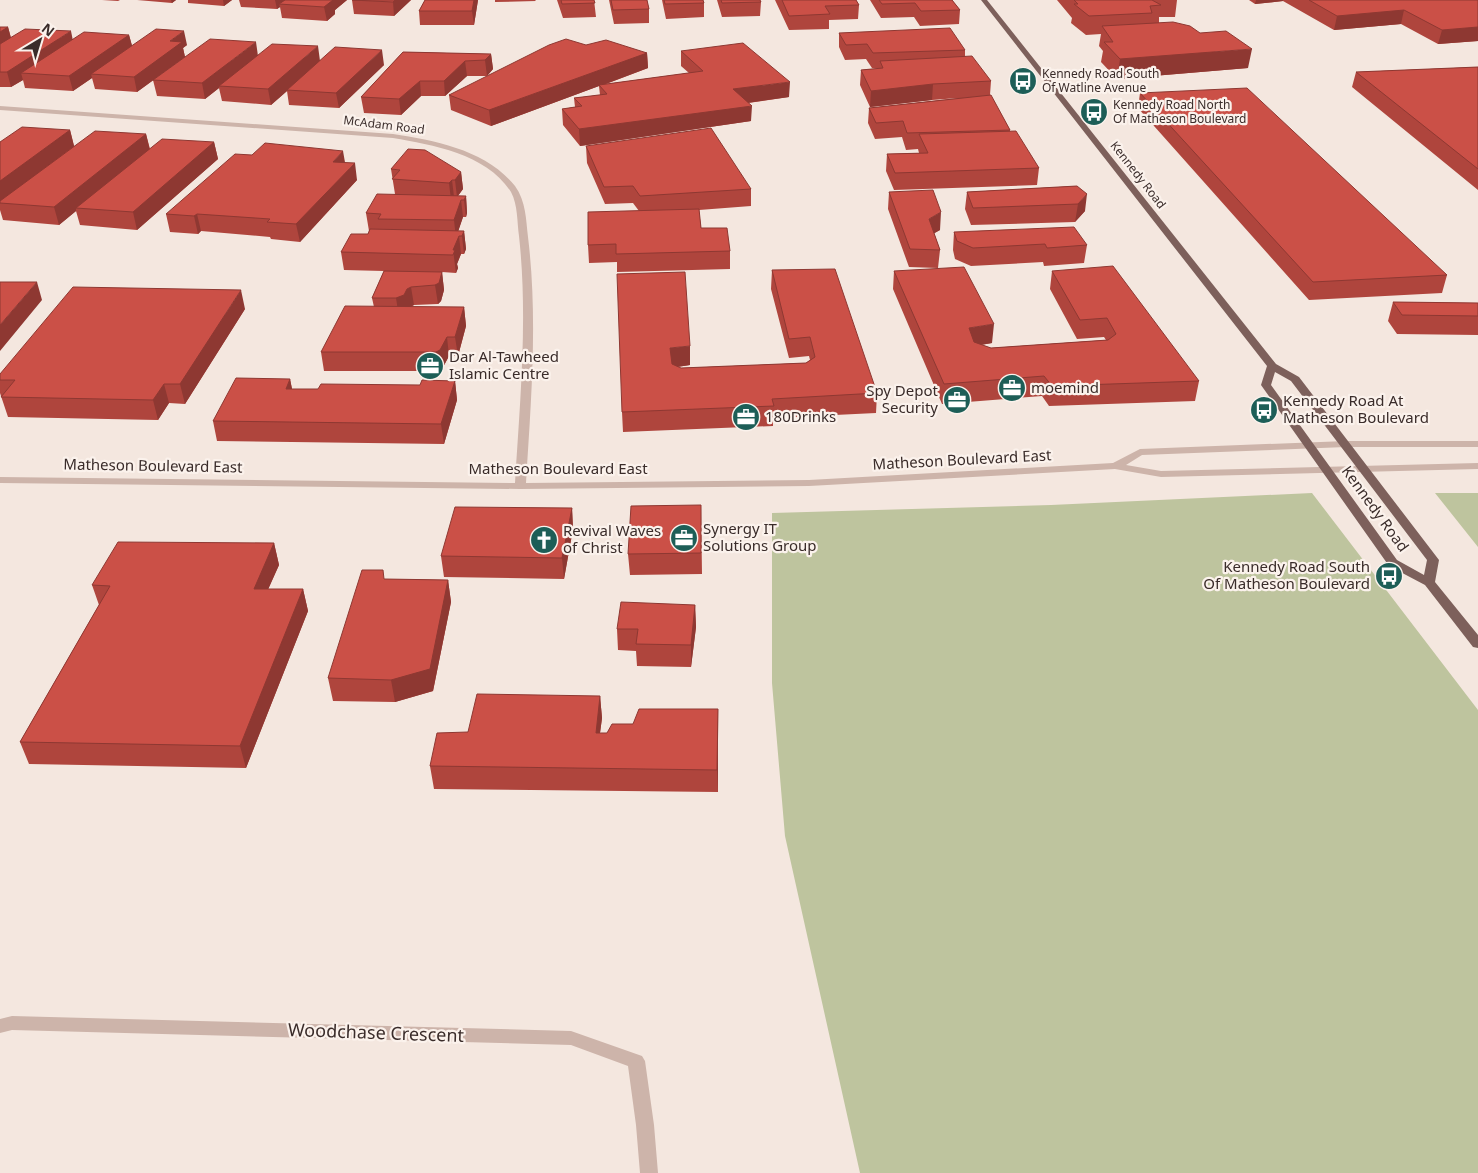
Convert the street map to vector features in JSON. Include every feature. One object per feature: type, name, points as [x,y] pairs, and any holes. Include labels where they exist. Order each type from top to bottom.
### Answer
[{"type":"main road","name":"Kennedy Road","points":[[984,0],[1272,366],[1295,379],[1346,444],[1433,560],[1429,582]]},
{"type":"main road","name":"Kennedy Road","points":[[1272,366],[1266,385],[1393,563],[1429,582],[1478,644]]},
{"type":"street","name":"McAdam Road","points":[[0,108],[393,136],[448,148],[478,160],[493,169],[514,190],[519,202],[525,241],[529,333],[520,486]]},
{"type":"street","name":"Matheson Boulevard East","points":[[1115,466],[1140,452],[1346,444],[1478,444]]},
{"type":"street","name":"Matheson Boulevard East","points":[[0,480],[520,486],[809,482],[1115,466],[1161,474],[1478,466]]},
{"type":"street","name":"Woodchase Crescent","points":[[0,1026],[12,1023],[571,1038],[636,1061],[645,1125],[648,1173]]},
{"type":"green space","points":[[1312,493],[1478,710],[1478,1173],[860,1173],[785,836],[772,683],[772,513],[1051,505]]},
{"type":"green space","points":[[1435,493],[1478,493],[1478,547]]},
{"type":"building","points":[[285,0],[333,0],[324,7],[279,4]]},
{"type":"building","points":[[352,0],[395,0],[393,2]]},
{"type":"building","points":[[425,0],[474,0],[472,11],[419,11]]},
{"type":"building","points":[[561,0],[594,0],[595,3],[562,4]]},
{"type":"building","points":[[611,0],[647,0],[649,9],[613,10]]},
{"type":"building","points":[[664,0],[703,0],[704,3],[665,4]]},
{"type":"building","points":[[721,0],[760,0],[761,2],[722,3]]},
{"type":"building","points":[[782,0],[856,0],[859,5],[825,6],[830,14],[789,16]]},
{"type":"building","points":[[879,0],[952,0],[960,10],[921,11],[915,3],[882,4]]},
{"type":"building","points":[[1074,0],[1152,0],[1161,5],[1150,6],[1152,13],[1089,16],[1074,4],[1078,4]]},
{"type":"building","points":[[1309,0],[1478,0],[1478,27],[1442,30],[1404,10],[1337,16]]},
{"type":"building","points":[[1173,22],[1190,26],[1200,33],[1226,31],[1252,49],[1120,59],[1104,42],[1113,42],[1102,26]]},
{"type":"building","points":[[0,27],[8,27],[0,32]]},
{"type":"building","points":[[950,28],[965,50],[873,53],[867,44],[846,45],[839,33]]},
{"type":"building","points":[[25,29],[71,31],[7,72],[0,72],[0,44]]},
{"type":"building","points":[[156,29],[184,31],[170,41],[182,42],[134,77],[91,74]]},
{"type":"building","points":[[84,32],[129,35],[69,76],[21,73]]},
{"type":"building","points":[[210,39],[256,42],[202,83],[153,80]]},
{"type":"building","points":[[566,39],[586,45],[606,40],[647,53],[489,110],[449,95],[549,45]]},
{"type":"building","points":[[743,43],[790,82],[733,89],[752,106],[579,129],[562,109],[582,106],[574,98],[607,94],[599,85],[703,71],[681,51]]},
{"type":"building","points":[[272,44],[318,46],[268,89],[219,86]]},
{"type":"building","points":[[335,47],[382,50],[336,93],[287,90]]},
{"type":"building","points":[[403,52],[491,54],[485,60],[465,61],[444,81],[420,81],[399,99],[361,97]]},
{"type":"building","points":[[972,56],[991,81],[933,84],[871,91],[861,70],[883,68],[880,61]]},
{"type":"building","points":[[1478,67],[1478,169],[1356,72]]},
{"type":"building","points":[[1247,88],[1447,275],[1313,282],[1140,93]]},
{"type":"building","points":[[991,95],[1010,130],[907,133],[903,121],[876,123],[869,108]]},
{"type":"building","points":[[22,127],[70,130],[0,181],[0,142]]},
{"type":"building","points":[[711,128],[751,189],[640,196],[633,186],[604,187],[586,146]]},
{"type":"building","points":[[95,131],[146,134],[54,207],[0,203],[0,201]]},
{"type":"building","points":[[1016,131],[1039,168],[895,173],[887,154],[928,153],[919,134]]},
{"type":"building","points":[[162,139],[214,142],[133,212],[76,208]]},
{"type":"building","points":[[265,143],[343,151],[333,162],[355,163],[296,224],[267,222],[270,219],[166,214],[235,154],[252,155]]},
{"type":"building","points":[[408,149],[425,150],[461,172],[455,180],[449,183],[392,179],[400,170],[391,169]]},
{"type":"building","points":[[1077,186],[1087,194],[1078,204],[973,208],[967,192]]},
{"type":"building","points":[[933,190],[941,212],[929,219],[940,250],[910,249],[889,192]]},
{"type":"building","points":[[377,194],[466,196],[464,200],[461,200],[454,220],[378,219],[381,214],[366,213]]},
{"type":"building","points":[[699,209],[701,228],[727,228],[730,251],[616,254],[616,244],[588,245],[588,212]]},
{"type":"building","points":[[1074,227],[1087,245],[1047,248],[1045,244],[973,248],[957,241],[954,232]]},
{"type":"building","points":[[370,229],[464,231],[462,236],[459,236],[453,250],[455,250],[453,255],[341,252],[351,234],[368,234]]},
{"type":"building","points":[[1113,266],[1199,381],[1052,386],[1044,376],[944,384],[894,271],[964,267],[994,324],[969,328],[974,342],[991,348],[1108,340],[1116,334],[1107,318],[1080,320],[1052,271]]},
{"type":"building","points":[[835,269],[877,393],[772,399],[774,406],[622,412],[617,274],[685,272],[690,346],[670,348],[672,364],[681,368],[806,363],[815,357],[810,337],[789,339],[772,270]]},
{"type":"building","points":[[384,271],[442,272],[439,283],[435,285],[411,287],[407,289],[404,295],[396,298],[372,298]]},
{"type":"building","points":[[0,282],[37,282],[0,325]]},
{"type":"building","points":[[73,287],[241,290],[180,384],[164,384],[153,400],[1,397],[15,380],[0,380],[0,374]]},
{"type":"building","points":[[1393,302],[1478,303],[1478,316],[1402,315]]},
{"type":"building","points":[[345,306],[464,307],[455,337],[447,337],[440,350],[436,352],[321,352]]},
{"type":"building","points":[[236,378],[290,379],[286,389],[318,389],[321,384],[420,385],[422,380],[455,381],[441,424],[213,421]]},
{"type":"building","points":[[701,505],[701,553],[628,554],[631,506]]},
{"type":"building","points":[[455,507],[572,508],[562,558],[441,556]]},
{"type":"building","points":[[118,542],[274,543],[254,589],[303,589],[240,746],[20,742],[110,586],[92,585]]},
{"type":"building","points":[[362,570],[383,570],[384,579],[448,580],[430,669],[391,680],[328,678]]},
{"type":"building","points":[[621,602],[695,605],[691,645],[636,644],[638,629],[617,629]]},
{"type":"building","points":[[477,694],[600,696],[596,733],[607,733],[612,724],[633,724],[639,709],[718,709],[717,770],[430,766],[437,733],[468,732]]},
{"type":"place","name":"Kennedy Road South Of Watline Avenue","points":[[1023,81]]},
{"type":"place","name":"Kennedy Road North Of Matheson Boulevard","points":[[1094,112]]},
{"type":"place","name":"Dar Al-Tawheed Islamic Centre","points":[[430,366]]},
{"type":"place","name":"moemind","points":[[1012,388]]},
{"type":"place","name":"Spy Depot Security","points":[[957,400]]},
{"type":"place","name":"Kennedy Road At Matheson Boulevard","points":[[1264,410]]},
{"type":"place","name":"180Drinks","points":[[746,417]]},
{"type":"place","name":"Synergy IT Solutions Group","points":[[684,538]]},
{"type":"place","name":"Revival Waves of Christ","points":[[544,540]]},
{"type":"place","name":"Kennedy Road South Of Matheson Boulevard","points":[[1389,576]]}]
